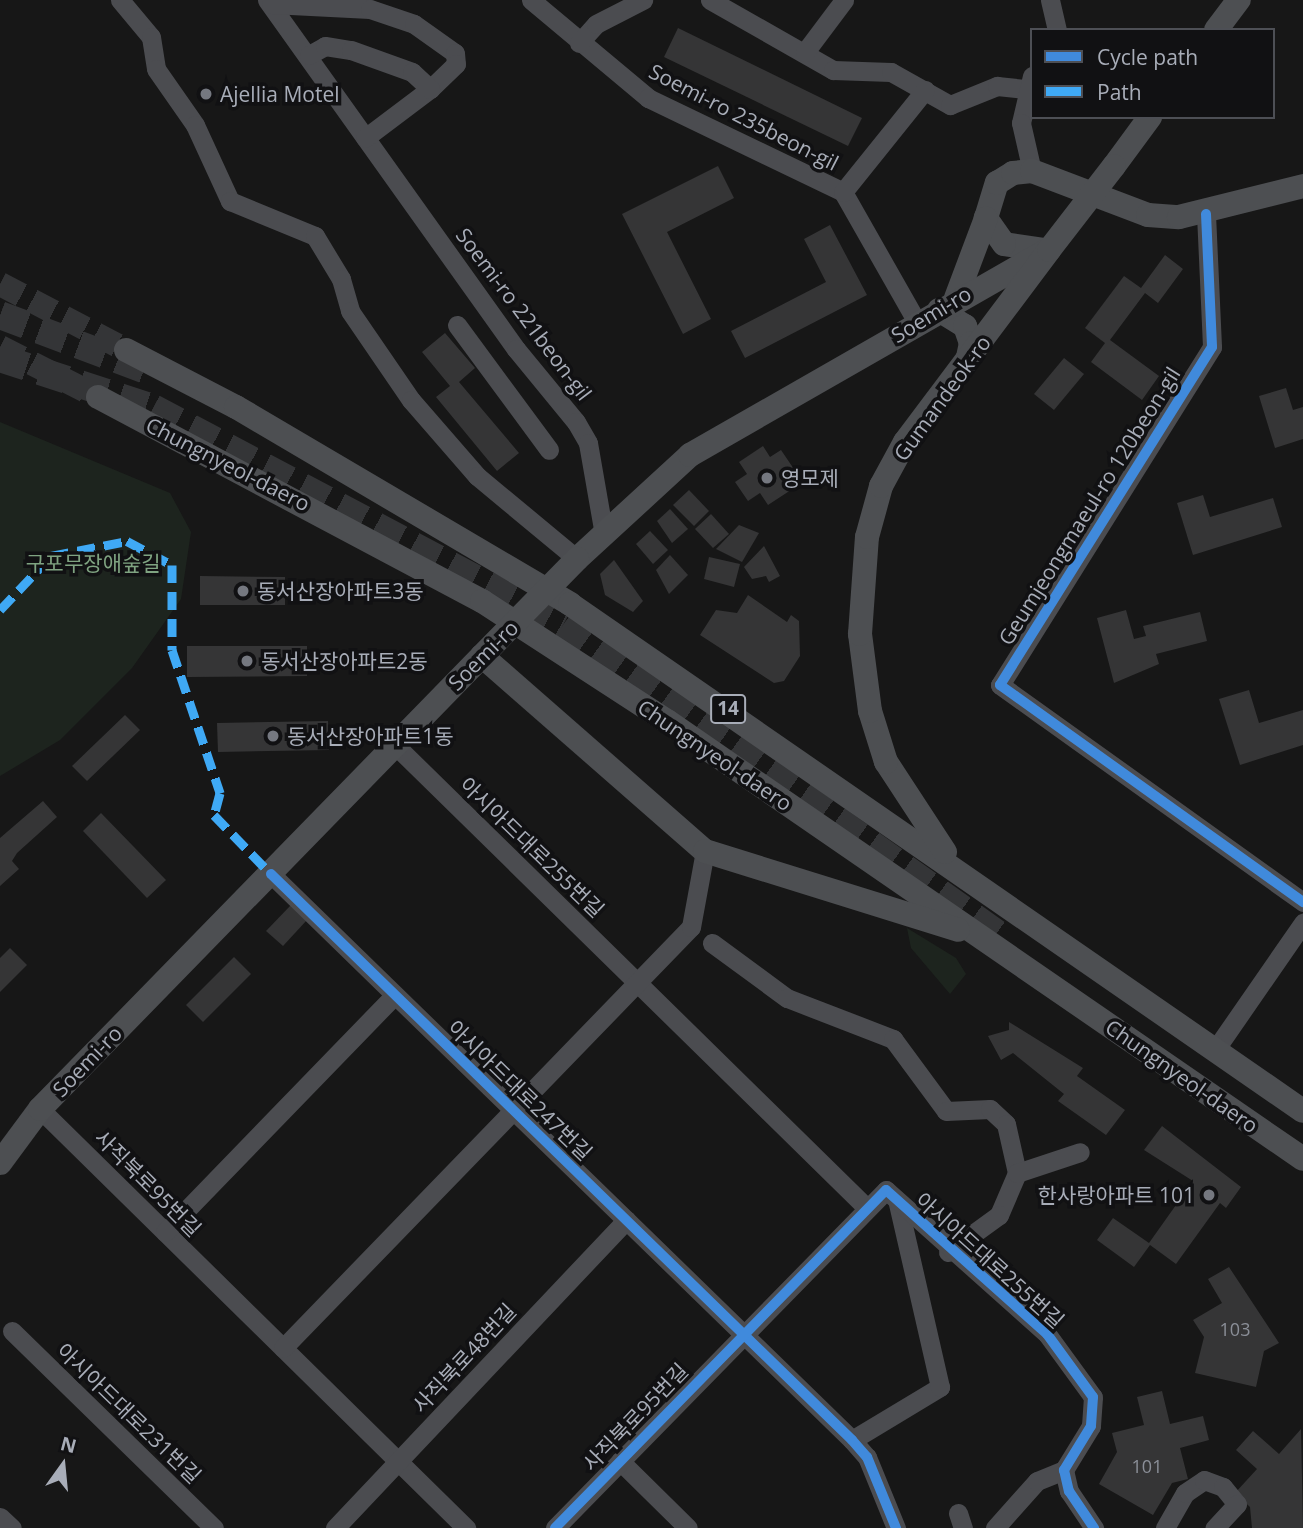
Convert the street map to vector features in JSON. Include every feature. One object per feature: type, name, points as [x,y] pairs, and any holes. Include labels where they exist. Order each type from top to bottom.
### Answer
[{"type":"main road","points":[[1218,28],[1239,0]]},
{"type":"main road","name":"Gumandeok-ro","points":[[958,869],[886,762],[870,711],[860,634],[867,537],[881,486],[905,442],[1149,119]]},
{"type":"main road","points":[[967,362],[971,342],[965,326],[947,304],[986,218],[997,183],[1032,171],[1148,215],[1206,214],[1303,186]]},
{"type":"main road","points":[[986,218],[1004,244],[1049,250]]},
{"type":"main road","name":"Soemi-ro","points":[[0,1163],[40,1109],[271,874],[394,744],[577,559],[690,455],[918,324],[947,304],[1049,250]]},
{"type":"main road","name":"Chungnyeol-daero","points":[[126,350],[570,604],[958,869],[1303,1111]]},
{"type":"main road","name":"Chungnyeol-daero","points":[[98,397],[482,601],[982,937],[1303,1159]]},
{"type":"main road","points":[[482,656],[705,851],[982,937]]},
{"type":"street","points":[[120,0],[151,37],[156,69],[195,125],[230,201],[314,236],[341,279],[350,311],[411,400],[477,476],[577,559]]},
{"type":"street","name":"Soemi-ro 235beon-gil","points":[[531,0],[579,43],[648,97],[843,192],[918,324]]},
{"type":"street","points":[[579,43],[596,23],[643,0]]},
{"type":"street","points":[[710,0],[833,70],[891,72],[950,105],[997,86],[1030,82],[1021,123],[1032,171]]},
{"type":"street","points":[[805,52],[844,0]]},
{"type":"street","points":[[1050,0],[1057,28]]},
{"type":"street","name":"Soemi-ro 221beon-gil","points":[[269,2],[588,443],[604,535]]},
{"type":"street","name":"Soemi-ro 221beon-gil","points":[[269,2],[370,9],[414,24],[455,53],[456,64],[430,89],[365,138]]},
{"type":"street","points":[[309,55],[325,47],[351,50],[412,72],[430,89]]},
{"type":"street","name":"Soemi-ro 235beon-gil","points":[[843,192],[925,90]]},
{"type":"street","name":"Geumjeongmaeul-ro 120beon-gil","points":[[1206,214],[1212,347],[1000,685],[1303,902]]},
{"type":"street","points":[[457,325],[549,450]]},
{"type":"street","points":[[493,374],[521,352]]},
{"type":"street","name":"아시아드대로255번길","points":[[394,744],[865,1206],[886,1191],[948,1252],[1047,1334],[1093,1397],[1091,1426],[1064,1470]]},
{"type":"street","points":[[638,983],[691,927],[705,851]]},
{"type":"street","name":"아시아드대로247번길","points":[[271,874],[852,1440],[867,1457],[896,1528]]},
{"type":"street","points":[[1215,1050],[1303,923]]},
{"type":"street","points":[[712,943],[787,998],[893,1040],[946,1111],[990,1109],[1006,1124],[1017,1173],[999,1214],[948,1252]]},
{"type":"street","name":"아시아드대로247번길","points":[[515,1111],[638,983]]},
{"type":"street","points":[[165,1232],[395,995]]},
{"type":"street","name":"사직북로95번길","points":[[40,1109],[466,1528]]},
{"type":"street","points":[[283,1348],[515,1111]]},
{"type":"street","points":[[1017,1173],[1080,1152]]},
{"type":"street","points":[[852,1440],[940,1387],[898,1203]]},
{"type":"street","points":[[743,1333],[865,1206]]},
{"type":"street","name":"사직북로48번길","points":[[335,1528],[626,1220]]},
{"type":"street","name":"아시아드대로231번길","points":[[12,1331],[214,1528]]},
{"type":"street","name":"사직북로95번길","points":[[555,1528],[743,1333]]},
{"type":"street","points":[[620,1461],[688,1528]]},
{"type":"street","points":[[995,1528],[1037,1481],[1064,1470],[1069,1492],[1094,1528]]},
{"type":"street","points":[[1166,1528],[1185,1493],[1205,1480],[1223,1487],[1237,1504],[1215,1528]]},
{"type":"street","points":[[0,1517],[12,1528]]},
{"type":"green space","name":"구포무장애숲길","points":[[0,422],[170,493],[191,532],[181,599],[132,668],[60,740],[0,776]]},
{"type":"green space","points":[[907,928],[956,958],[966,974],[950,994],[911,948]]},
{"type":"building","points":[[678,28],[862,118],[848,146],[664,57]]},
{"type":"building","points":[[718,166],[734,198],[667,232],[711,319],[683,334],[622,214]]},
{"type":"building","points":[[830,225],[867,295],[745,358],[731,331],[826,282],[804,239]]},
{"type":"building","points":[[1165,255],[1183,269],[1158,303],[1145,293],[1110,340],[1159,376],[1142,400],[1091,362],[1105,343],[1085,328],[1124,276],[1141,288]]},
{"type":"building","points":[[445,333],[475,368],[459,382],[519,453],[497,471],[436,397],[450,386],[422,352]]},
{"type":"building","points":[[1064,358],[1084,374],[1054,410],[1034,394]]},
{"type":"building","points":[[1286,388],[1293,410],[1303,407],[1303,439],[1275,448],[1259,396]]},
{"type":"building","name":"영모제","points":[[763,446],[770,457],[781,450],[798,475],[790,481],[794,488],[768,505],[760,493],[748,501],[735,482],[747,474],[739,462]]},
{"type":"building","points":[[689,490],[709,511],[694,526],[673,505]]},
{"type":"building","points":[[1203,495],[1210,517],[1273,498],[1282,527],[1193,555],[1177,503]]},
{"type":"building","points":[[670,509],[688,529],[672,543],[657,521]]},
{"type":"building","points":[[711,514],[729,534],[713,548],[695,529]]},
{"type":"building","points":[[739,525],[759,533],[742,562],[716,549]]},
{"type":"building","points":[[650,531],[668,550],[653,564],[636,544]]},
{"type":"building","points":[[764,546],[780,576],[769,582],[766,576],[752,579],[744,567]]},
{"type":"building","points":[[670,555],[688,575],[669,594],[656,570]]},
{"type":"building","points":[[709,557],[740,564],[734,587],[704,579]]},
{"type":"building","points":[[614,560],[643,601],[633,612],[605,595],[600,574]]},
{"type":"building","name":"동서산장아파트3동","points":[[200,576],[285,577],[285,605],[200,605]]},
{"type":"building","points":[[748,595],[787,622],[791,615],[799,621],[800,656],[784,681],[774,683],[700,635],[716,610],[737,613]]},
{"type":"building","points":[[1126,610],[1134,639],[1146,636],[1143,626],[1200,612],[1207,641],[1156,654],[1159,664],[1114,683],[1097,618]]},
{"type":"building","name":"동서산장아파트2동","points":[[187,646],[307,646],[307,676],[187,677]]},
{"type":"building","points":[[1249,690],[1259,723],[1303,710],[1303,745],[1240,765],[1219,699]]},
{"type":"building","points":[[125,715],[140,730],[87,781],[72,766]]},
{"type":"building","name":"동서산장아파트1동","points":[[328,721],[329,750],[218,752],[217,723]]},
{"type":"building","points":[[43,801],[57,817],[17,853],[12,861],[19,869],[0,886],[0,838]]},
{"type":"building","points":[[101,813],[166,880],[147,898],[83,831]]},
{"type":"building","points":[[291,905],[307,920],[283,946],[266,931]]},
{"type":"building","points":[[10,948],[27,965],[0,992],[0,958]]},
{"type":"building","points":[[234,957],[251,974],[203,1022],[186,1005]]},
{"type":"building","points":[[1009,1022],[1083,1068],[1077,1076],[1125,1110],[1106,1135],[1058,1101],[1064,1094],[1013,1053],[1001,1060],[988,1036],[1009,1030]]},
{"type":"building","name":"한사랑아파트 101","points":[[1162,1126],[1241,1187],[1226,1208],[1220,1203],[1176,1264],[1150,1245],[1134,1267],[1097,1240],[1113,1218],[1149,1243],[1193,1181],[1144,1150]]},
{"type":"building","points":[[1229,1267],[1279,1343],[1264,1351],[1256,1387],[1195,1373],[1204,1337],[1193,1320],[1222,1303],[1208,1279]]},
{"type":"building","points":[[1162,1391],[1170,1424],[1203,1416],[1209,1440],[1180,1448],[1188,1479],[1172,1483],[1153,1515],[1099,1484],[1117,1452],[1112,1433],[1144,1425],[1137,1397]]},
{"type":"building","points":[[1301,1429],[1303,1528],[1252,1528],[1250,1507],[1235,1493],[1257,1469],[1236,1450],[1253,1431],[1279,1454]]},
{"type":"tunnel","points":[[0,284],[126,350]]},
{"type":"tunnel","points":[[0,315],[154,373]]},
{"type":"tunnel","points":[[0,347],[98,397]]},
{"type":"tunnel","points":[[0,358],[153,408],[563,625],[1007,941]]},
{"type":"marked path","points":[[0,610],[51,556],[127,541],[172,565],[172,650],[220,793],[214,815],[271,874]]},
{"type":"cycle path","points":[[1206,214],[1212,347],[1000,685],[1303,902]]},
{"type":"cycle path","points":[[271,874],[852,1440],[867,1457],[896,1528]]},
{"type":"cycle path","points":[[555,1528],[886,1190],[1047,1334],[1093,1397],[1091,1426],[1064,1470],[1069,1491],[1094,1528]]},
{"type":"place","name":"Ajellia Motel","points":[[206,94]]},
{"type":"place","name":"영모제","points":[[767,478]]},
{"type":"place","name":"동서산장아파트3동","points":[[243,591]]},
{"type":"place","name":"동서산장아파트2동","points":[[247,661]]},
{"type":"place","name":"동서산장아파트1동","points":[[273,736]]},
{"type":"place","name":"한사랑아파트 101","points":[[1209,1195]]}]
